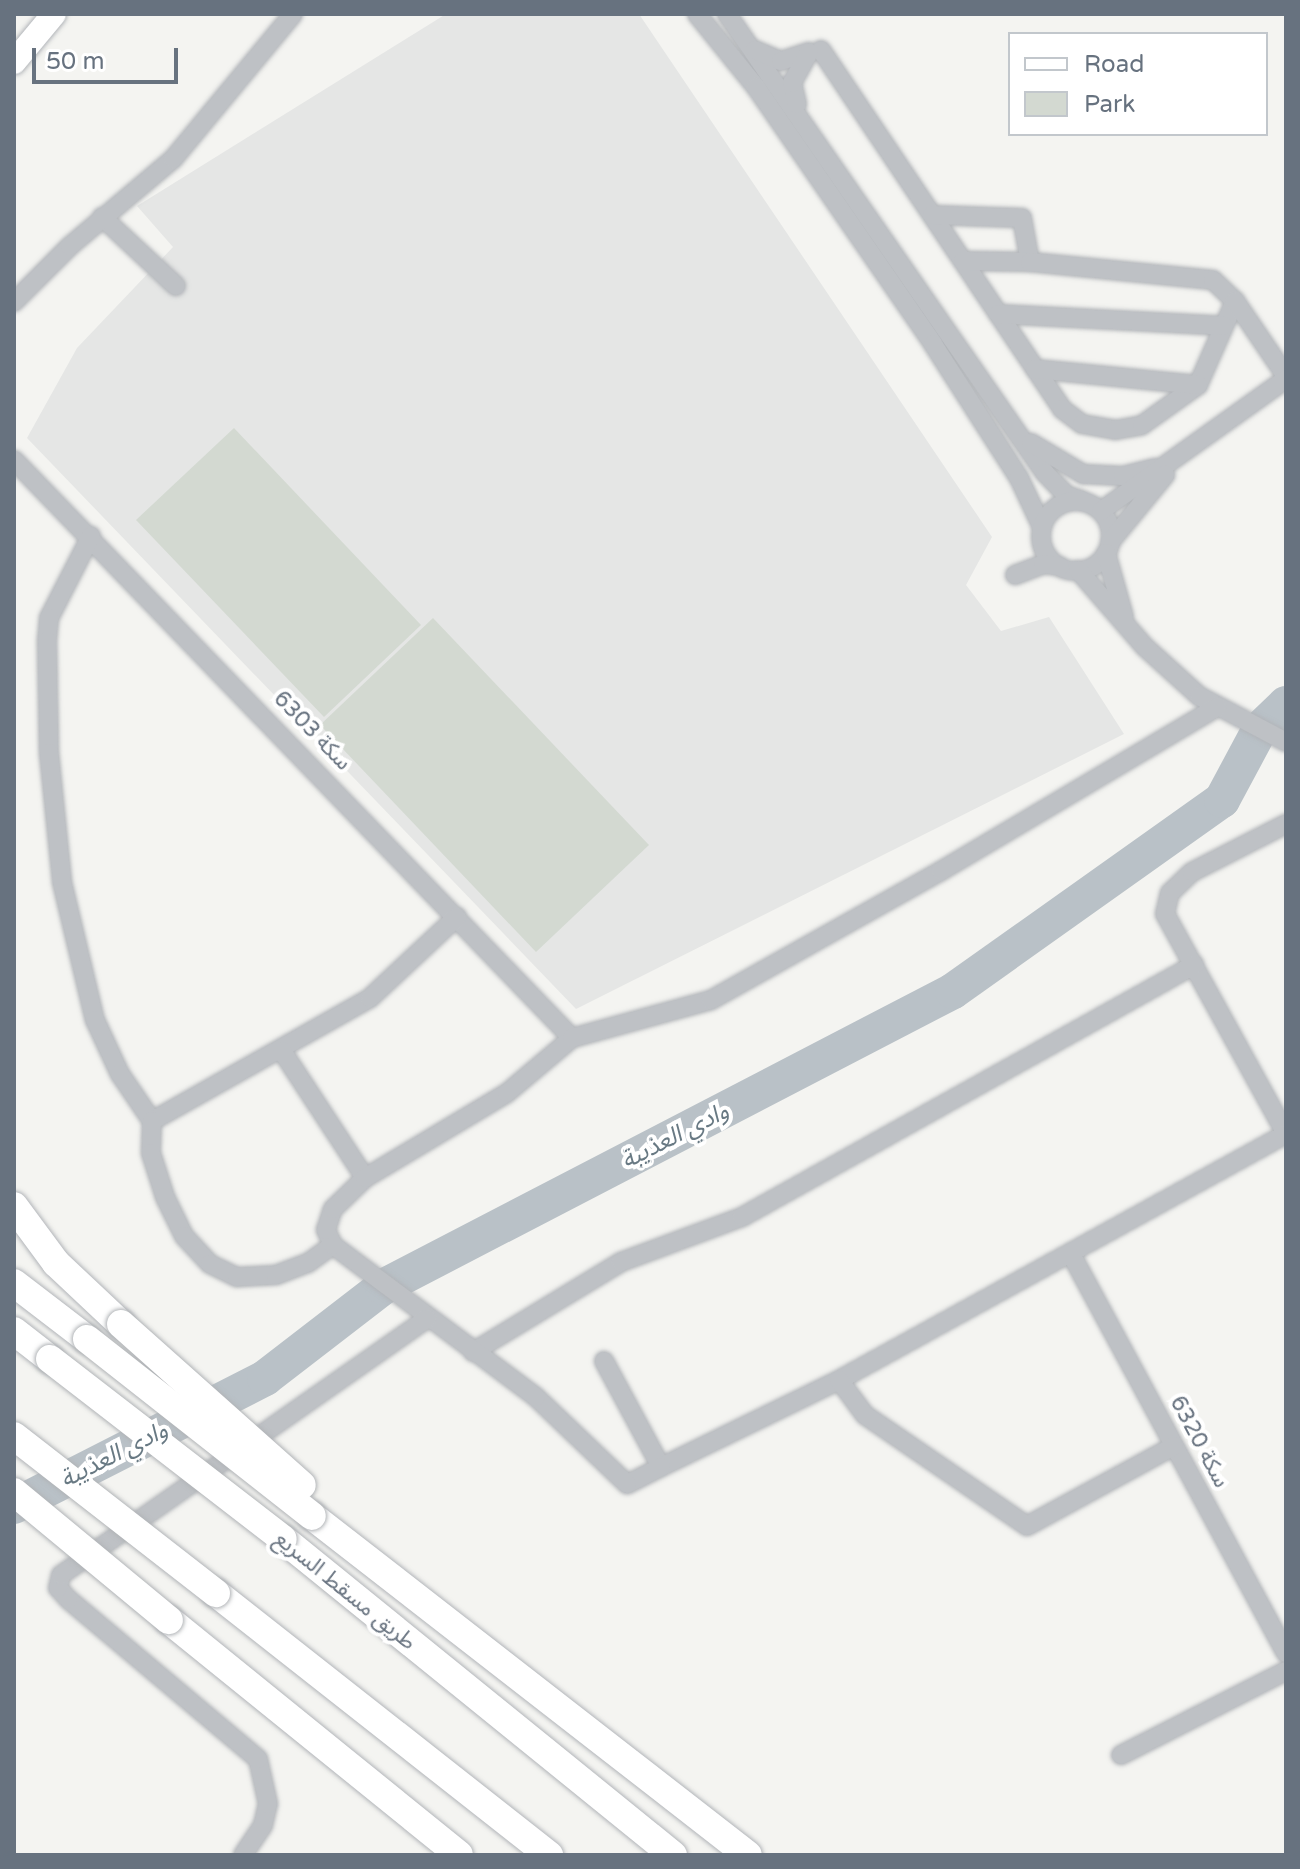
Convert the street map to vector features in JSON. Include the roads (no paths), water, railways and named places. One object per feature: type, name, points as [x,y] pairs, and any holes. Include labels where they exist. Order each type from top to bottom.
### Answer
[{"type":"highway","points":[[14,1206],[56,1263],[318,1510]]},
{"type":"highway","points":[[14,1283],[318,1510],[473,1638],[748,1855]]},
{"type":"highway","name":"طريق مسقط السريع","points":[[14,1331],[283,1539],[673,1855]]},
{"type":"highway","points":[[14,1436],[549,1855]]},
{"type":"highway","points":[[14,1492],[459,1855]]},
{"type":"highway","points":[[14,1508],[74,1542]]},
{"type":"main road","points":[[14,62],[54,14]]},
{"type":"street","points":[[14,302],[102,217],[173,159],[293,14]]},
{"type":"street","points":[[697,14],[756,87],[933,344],[1019,478],[1042,532],[1047,554],[1069,568],[1124,617],[1145,647],[1217,707],[1286,742]]},
{"type":"street","points":[[727,14],[1056,486],[1101,511]]},
{"type":"street","points":[[751,47],[781,61],[809,52],[792,83],[803,119]]},
{"type":"street","points":[[821,50],[1062,409],[1082,424],[1115,430],[1154,419],[1198,385],[1235,301]]},
{"type":"street","points":[[932,215],[1022,218],[1030,262]]},
{"type":"street","points":[[102,217],[176,286]]},
{"type":"street","points":[[963,261],[1030,262],[1213,280],[1235,301],[1286,377],[1101,511]]},
{"type":"street","points":[[998,314],[1224,326]]},
{"type":"street","points":[[1035,369],[1198,385]]},
{"type":"street","points":[[1016,432],[1059,464],[1094,475],[1123,476],[1179,457]]},
{"type":"street","points":[[1083,501],[1053,509],[1015,575],[1043,564],[1069,568],[1108,548],[1179,457]]},
{"type":"street","name":"سكة 6303","points":[[14,460],[91,536],[572,1038]]},
{"type":"street","points":[[1101,511],[1124,617]]},
{"type":"street","points":[[91,536],[49,618],[47,641],[49,753],[62,882],[95,1020],[120,1074],[152,1121],[151,1153],[165,1197],[184,1236],[210,1264],[237,1277],[276,1275],[308,1263],[333,1245]]},
{"type":"street","points":[[1217,707],[941,871],[711,1000],[572,1038],[507,1093],[365,1178],[328,1218],[333,1245],[427,1319],[536,1397],[627,1484],[839,1380],[1285,1133],[1165,914],[1170,893],[1192,872],[1286,824]]},
{"type":"street","points":[[152,1121],[282,1051],[370,998],[457,917]]},
{"type":"street","points":[[473,1352],[621,1262],[742,1217],[1194,965]]},
{"type":"street","points":[[282,1051],[365,1178]]},
{"type":"street","name":"سكة 6320","points":[[1071,1254],[1286,1653]]},
{"type":"street","points":[[243,1855],[263,1825],[268,1804],[258,1759],[68,1599],[58,1588],[61,1575],[427,1319]]},
{"type":"street","points":[[604,1361],[661,1467]]},
{"type":"street","points":[[839,1380],[865,1415],[1027,1526],[1174,1446]]},
{"type":"street","points":[[1121,1755],[1286,1671]]},
{"type":"waterway","name":"وادي العذيبة","points":[[14,1506],[265,1378],[383,1287],[953,991],[1222,800],[1260,729],[1286,704]]}]
